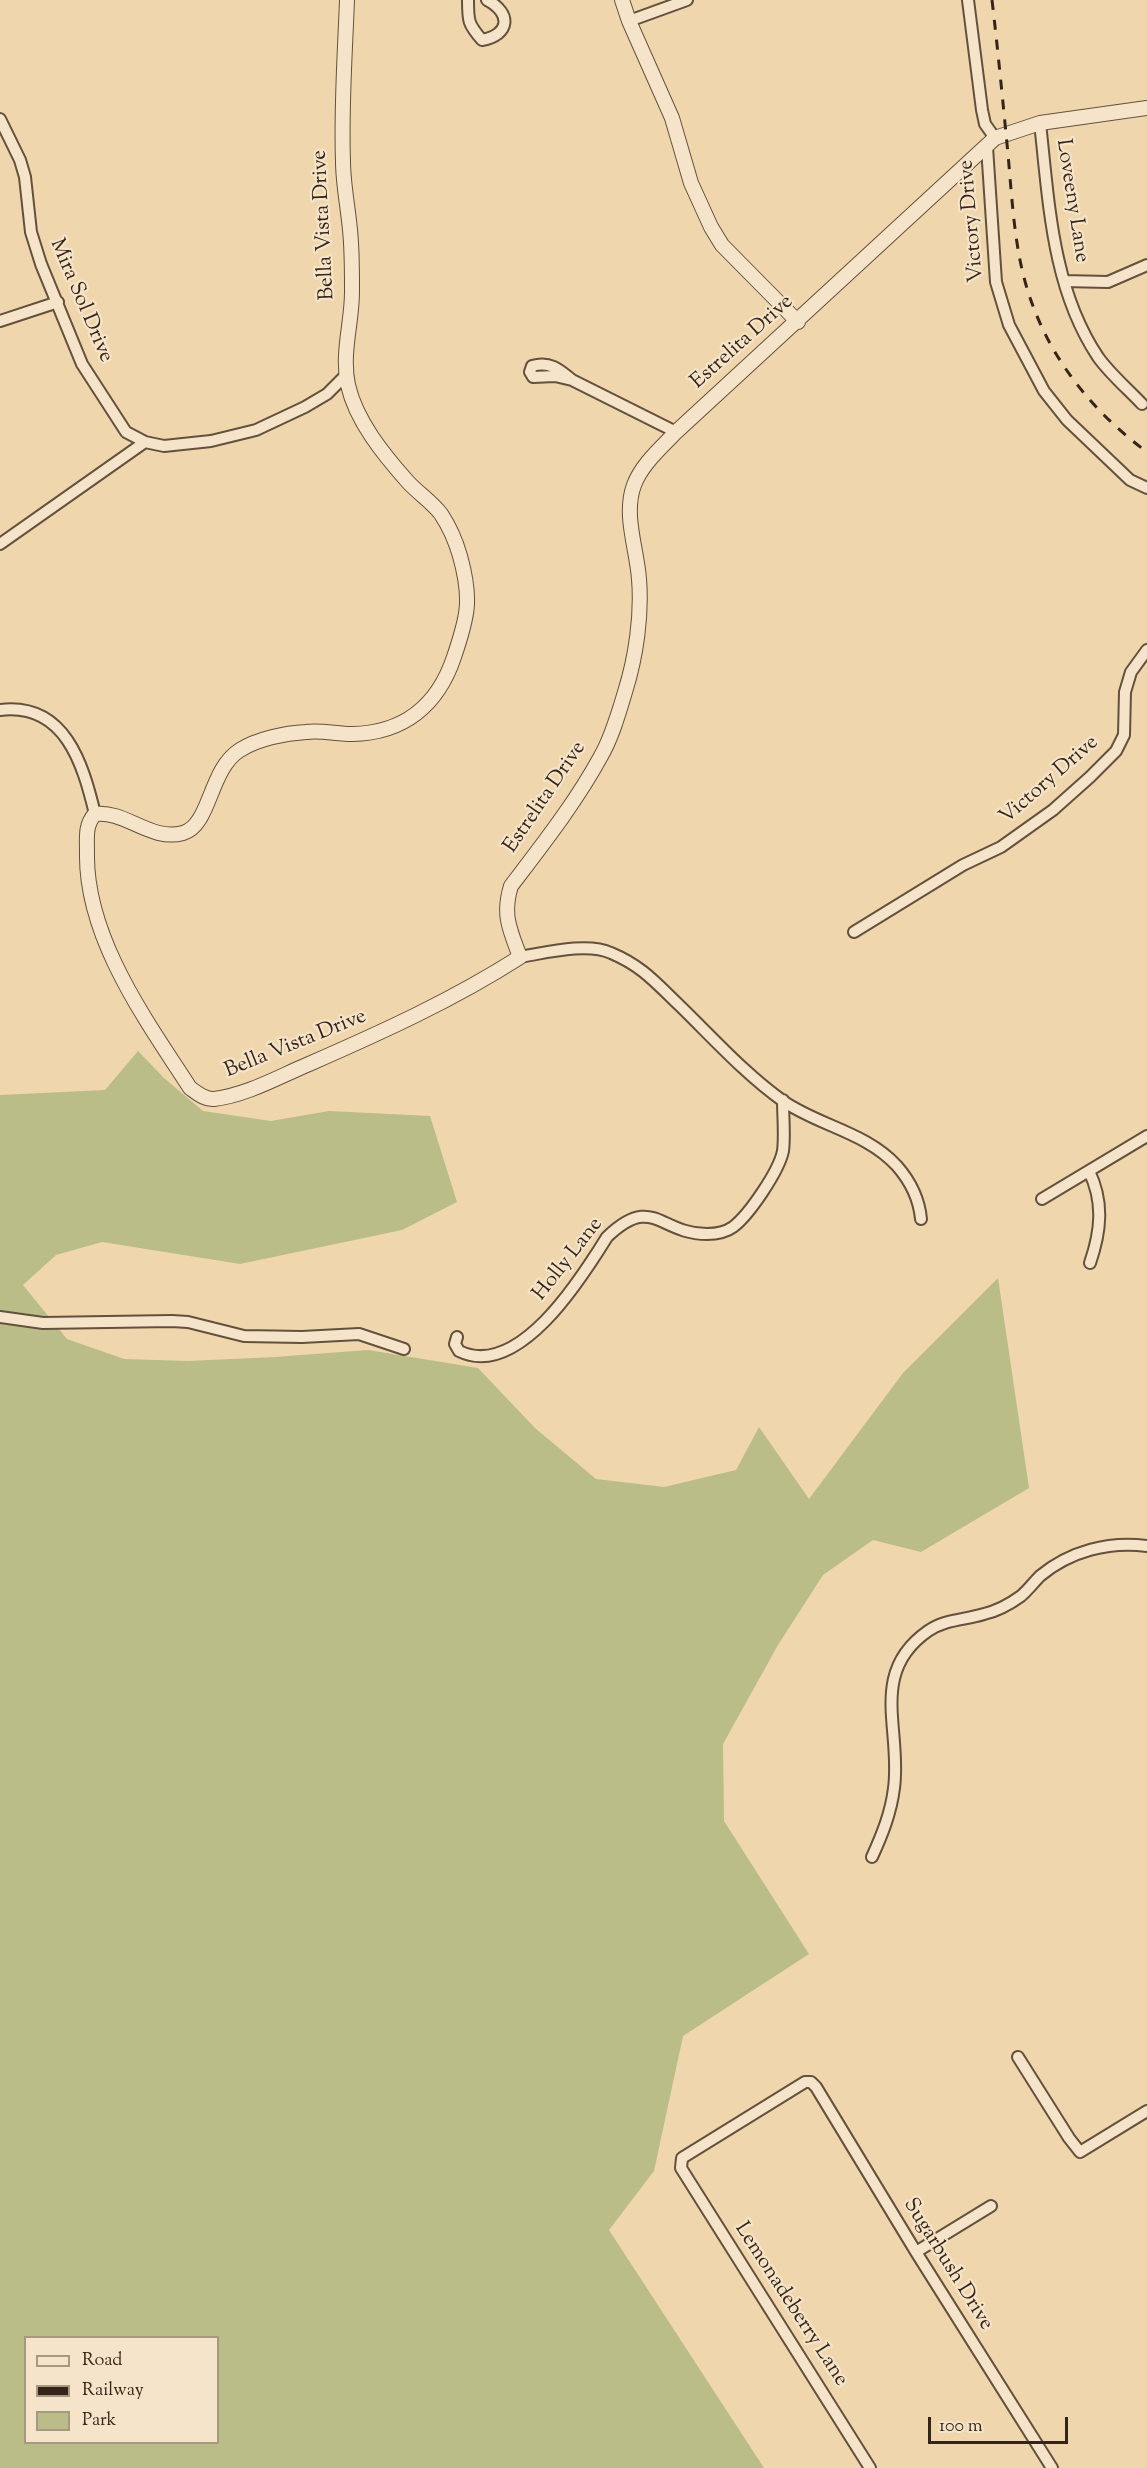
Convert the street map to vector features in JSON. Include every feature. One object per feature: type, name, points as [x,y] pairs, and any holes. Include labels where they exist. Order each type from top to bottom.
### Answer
[{"type":"street","name":"Bella Vista Drive","points":[[347,0],[342,131],[352,293],[345,357],[348,387],[362,418],[384,454],[440,513],[448,525],[459,555],[468,595],[467,620],[451,666],[437,695],[418,713],[396,726],[353,734],[307,731],[284,735],[242,748],[227,760],[219,772],[201,819],[183,833],[164,834],[134,825],[107,812],[95,813],[88,822],[87,863],[93,906],[118,973],[128,992],[190,1088],[212,1099],[248,1091],[400,1024],[473,987],[520,957]]},
{"type":"street","points":[[468,0],[468,20],[471,28],[482,40],[499,33],[504,28],[505,20],[500,8],[487,0]]},
{"type":"street","points":[[622,0],[672,118],[691,183],[711,227],[722,245],[798,322]]},
{"type":"street","points":[[629,21],[687,0]]},
{"type":"street","points":[[968,0],[982,110],[991,143]]},
{"type":"street","name":"Estrelita Drive","points":[[520,957],[507,923],[506,903],[511,886],[579,795],[603,753],[625,692],[637,631],[639,581],[629,504],[634,484],[644,465],[676,432],[991,143],[1040,123],[1147,108]]},
{"type":"street","name":"Mira Sol Drive","points":[[0,118],[20,160],[25,177],[31,232],[41,264],[82,364],[126,432],[145,442]]},
{"type":"street","name":"Loveeny Lane","points":[[1040,123],[1053,244],[1064,281],[1083,328],[1099,358],[1142,404]]},
{"type":"street","name":"Victory Drive","points":[[991,143],[996,282],[1009,326],[1044,390],[1067,420],[1130,480],[1147,488]]},
{"type":"street","points":[[1064,281],[1108,282],[1147,265]]},
{"type":"street","points":[[0,321],[58,302]]},
{"type":"street","points":[[0,544],[145,442],[164,446],[211,441],[256,429],[305,407],[327,394],[346,375]]},
{"type":"street","points":[[572,380],[676,432]]},
{"type":"street","name":"Victory Drive","points":[[854,932],[963,865],[1001,848],[1053,810],[1090,777],[1116,751],[1124,735],[1125,692],[1131,672],[1147,650]]},
{"type":"street","points":[[0,710],[27,710],[49,722],[63,734],[84,770],[95,813]]},
{"type":"street","points":[[520,957],[576,949],[597,950],[608,951],[640,967],[734,1058],[783,1100],[852,1134],[896,1165],[920,1202],[921,1219]]},
{"type":"street","name":"Holly Lane","points":[[457,1336],[455,1344],[459,1350],[474,1356],[507,1351],[527,1338],[547,1319],[607,1237],[618,1226],[630,1220],[641,1216],[651,1217],[681,1230],[699,1234],[716,1233],[732,1228],[760,1194],[778,1165],[783,1152],[783,1100]]},
{"type":"street","points":[[1042,1199],[1147,1136]]},
{"type":"street","points":[[1089,1171],[1101,1217],[1099,1238],[1090,1263]]},
{"type":"street","points":[[0,1317],[43,1323],[172,1321],[198,1324],[244,1336],[302,1337],[359,1334],[404,1349]]},
{"type":"street","points":[[872,1857],[887,1822],[894,1787],[895,1755],[890,1703],[892,1682],[902,1658],[918,1639],[944,1622],[986,1614],[1005,1606],[1023,1594],[1041,1576],[1069,1557],[1101,1546],[1130,1544],[1147,1546]]},
{"type":"street","points":[[1018,2057],[1080,2152],[1147,2110]]},
{"type":"street","name":"Lemonadeberry Lane","points":[[811,2082],[799,2085],[745,2121],[691,2152],[682,2158],[680,2163],[717,2227],[870,2468]]},
{"type":"street","name":"Sugarbush Drive","points":[[811,2082],[1052,2468]]},
{"type":"street","points":[[916,2252],[992,2206]]},
{"type":"green space","points":[[138,1051],[164,1078],[203,1111],[271,1121],[329,1111],[430,1116],[457,1202],[402,1230],[240,1264],[102,1242],[56,1255],[23,1285],[67,1339],[124,1359],[188,1361],[368,1350],[478,1368],[535,1428],[596,1479],[664,1487],[736,1470],[759,1427],[809,1499],[903,1373],[998,1278],[1029,1488],[921,1552],[873,1540],[823,1575],[778,1645],[723,1744],[724,1821],[809,1954],[683,2036],[654,2171],[609,2230],[764,2468],[0,2468],[0,1095],[105,1090]]},
{"type":"railway","points":[[992,0],[1012,204],[1026,285],[1045,334],[1073,379],[1107,418],[1147,452]]}]
